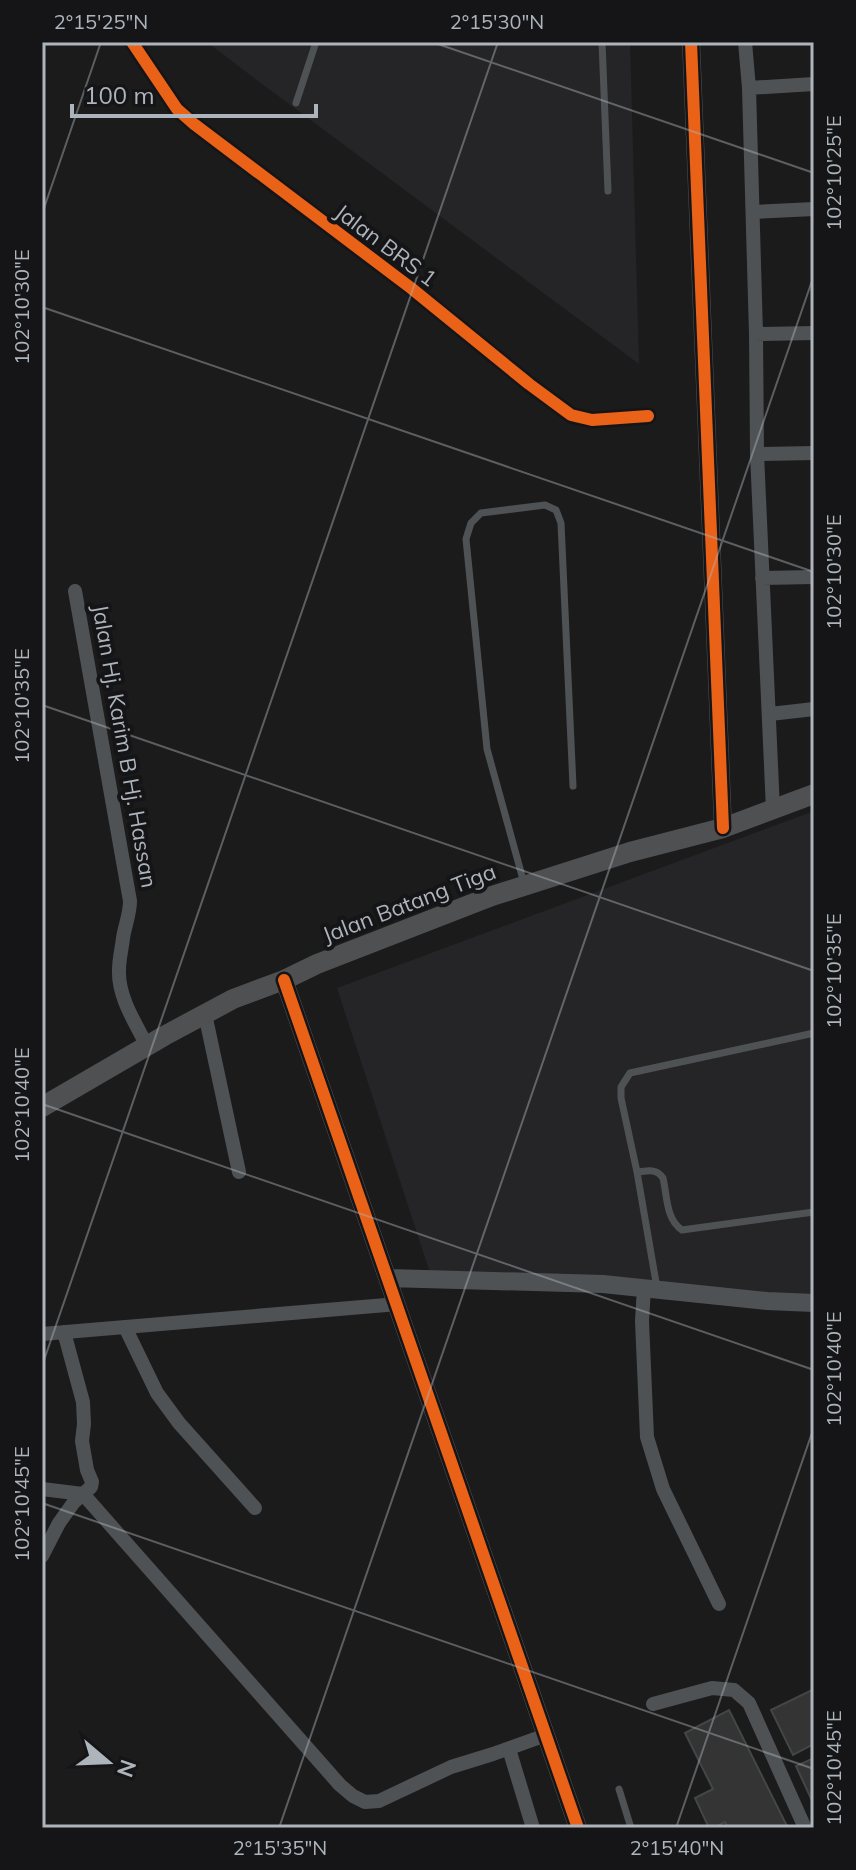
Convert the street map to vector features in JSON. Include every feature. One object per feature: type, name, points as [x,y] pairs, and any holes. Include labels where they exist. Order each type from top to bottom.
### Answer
[{"type":"main road","name":"Jalan Batang Tiga","points":[[42,1107],[233,999],[317,964],[524,885],[630,852],[723,828],[814,794]]},
{"type":"street","name":"Jalan BRS 1","points":[[132,42],[177,109],[194,124],[411,288],[571,415],[592,420],[648,416]]},
{"type":"street","points":[[691,42],[723,828]]},
{"type":"street","points":[[745,42],[753,212],[757,454],[773,810]]},
{"type":"street","points":[[749,88],[814,84]]},
{"type":"street","points":[[753,212],[814,209]]},
{"type":"street","points":[[756,334],[814,333]]},
{"type":"street","points":[[757,454],[814,453]]},
{"type":"street","points":[[762,578],[814,577]]},
{"type":"street","name":"Jalan Hj. Karim B Hj. Hassan","points":[[75,591],[130,901],[119,970],[121,990],[147,1046]]},
{"type":"street","points":[[770,714],[814,709]]},
{"type":"street","points":[[284,980],[578,1828]]},
{"type":"street","points":[[205,1014],[239,1172]]},
{"type":"street","points":[[388,1278],[603,1284],[814,1303]]},
{"type":"street","points":[[651,1289],[642,1321],[647,1437],[663,1489],[719,1604]]},
{"type":"street","points":[[42,1334],[398,1304]]},
{"type":"street","points":[[125,1327],[157,1393],[179,1423],[255,1508]]},
{"type":"street","points":[[42,1556],[59,1523],[92,1482],[82,1441],[83,1402],[64,1332]]},
{"type":"street","points":[[42,1489],[83,1494],[340,1785],[365,1802],[379,1801],[451,1767],[546,1735]]},
{"type":"street","points":[[653,1704],[712,1688],[734,1690],[749,1703],[805,1828]]},
{"type":"street","points":[[509,1749],[533,1828]]},
{"type":"lane","points":[[296,103],[316,42]]},
{"type":"lane","points":[[602,42],[608,191]]},
{"type":"lane","points":[[524,885],[487,749],[466,539],[471,523],[481,513],[545,505],[556,510],[561,523],[573,786]]},
{"type":"lane","points":[[651,1289],[637,1172],[621,1087],[630,1073],[814,1033]]},
{"type":"lane","points":[[637,1172],[659,1172],[671,1219],[682,1230],[814,1212]]},
{"type":"lane","points":[[619,1789],[631,1828]]},
{"type":"shaded area","points":[[207,42],[630,42],[639,364],[258,81]]},
{"type":"shaded area","points":[[814,811],[814,1303],[432,1279],[337,988]]},
{"type":"building","points":[[814,1689],[814,1744],[793,1755],[771,1710]]},
{"type":"building","points":[[729,1710],[788,1828],[728,1828],[725,1822],[709,1828],[695,1798],[713,1789],[685,1733]]},
{"type":"building","points":[[814,1758],[814,1805],[796,1766]]},
{"type":"cycle path","points":[[132,42],[177,109],[194,124],[411,288],[571,415],[592,420],[648,416]]},
{"type":"cycle path","points":[[691,42],[723,828]]},
{"type":"cycle path","points":[[284,980],[578,1828]]}]
